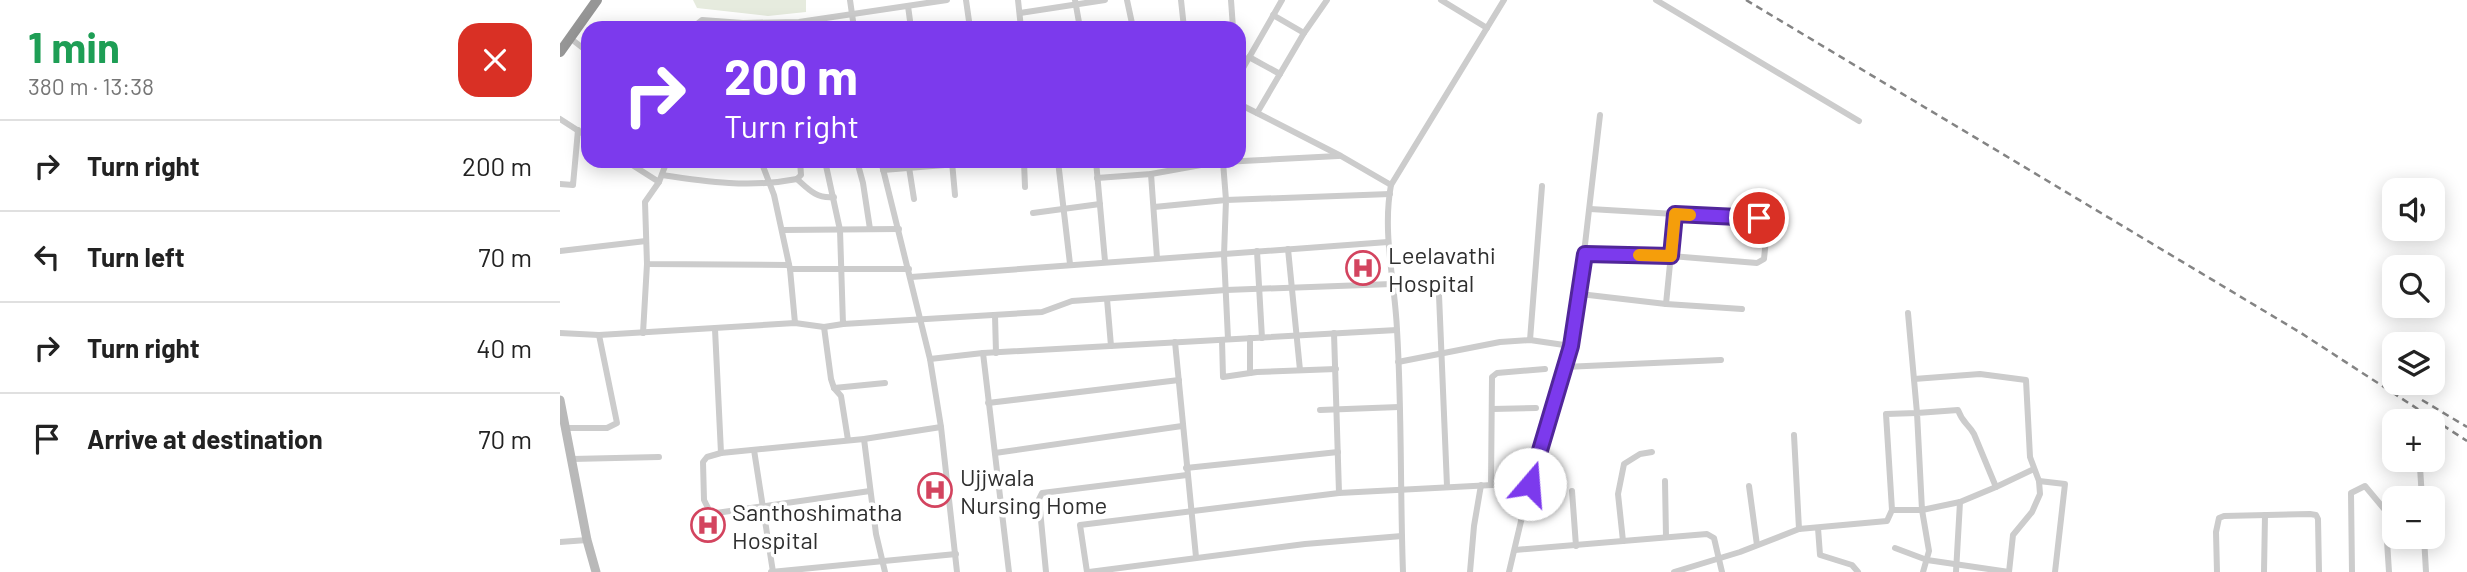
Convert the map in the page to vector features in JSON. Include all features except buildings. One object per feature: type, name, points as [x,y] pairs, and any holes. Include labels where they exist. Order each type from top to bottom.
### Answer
[{"type":"highway","points":[[582,21],[597,0]]},
{"type":"highway","points":[[560,52],[581,23]]},
{"type":"street","points":[[850,0],[853,21]]},
{"type":"street","points":[[820,21],[947,0]]},
{"type":"street","points":[[966,0],[969,21]]},
{"type":"street","points":[[1018,0],[1021,21]]},
{"type":"street","points":[[1020,13],[1075,2],[1105,0]]},
{"type":"street","points":[[1127,0],[1132,21]]},
{"type":"street","points":[[1181,0],[1183,21]]},
{"type":"street","points":[[1231,0],[1232,21]]},
{"type":"street","points":[[1246,62],[1282,0]]},
{"type":"street","points":[[1257,113],[1304,33],[1327,0]]},
{"type":"street","points":[[1441,0],[1487,28]]},
{"type":"street","points":[[1403,572],[1397,330],[1388,242],[1391,186],[1504,0]]},
{"type":"street","points":[[1656,0],[1859,121]]},
{"type":"street","points":[[1075,2],[1079,21]]},
{"type":"street","points":[[908,6],[910,21]]},
{"type":"street","points":[[1273,15],[1304,33]]},
{"type":"street","points":[[570,38],[581,47]]},
{"type":"street","points":[[1249,57],[1280,74]]},
{"type":"street","points":[[1246,108],[1341,156],[1391,186]]},
{"type":"street","points":[[1509,572],[1530,484],[1571,346],[1580,294],[1600,115]]},
{"type":"street","points":[[560,119],[581,132]]},
{"type":"street","points":[[560,184],[573,185],[578,130]]},
{"type":"street","points":[[1246,161],[1341,156]]},
{"type":"street","points":[[639,168],[660,179],[771,184],[797,179],[801,174],[801,168]]},
{"type":"street","points":[[643,333],[647,264],[645,202],[664,168]]},
{"type":"street","points":[[764,168],[771,184],[790,267],[795,323]]},
{"type":"street","points":[[827,168],[840,230],[843,324]]},
{"type":"street","points":[[859,168],[870,229]]},
{"type":"street","points":[[892,168],[883,170],[930,359],[941,428],[957,572]]},
{"type":"street","points":[[910,168],[914,199]]},
{"type":"street","points":[[952,168],[955,195]]},
{"type":"street","points":[[1024,168],[1025,187]]},
{"type":"street","points":[[1059,168],[1070,264]]},
{"type":"street","points":[[1096,168],[1105,261]]},
{"type":"street","points":[[1097,178],[1187,168]]},
{"type":"street","points":[[1223,168],[1226,289],[1223,377],[1336,369]]},
{"type":"street","points":[[1151,174],[1157,258]]},
{"type":"street","points":[[797,179],[817,196],[834,197]]},
{"type":"street","points":[[1530,340],[1542,186]]},
{"type":"street","points":[[1154,207],[1226,200],[1390,194]]},
{"type":"street","points":[[1033,213],[1100,204]]},
{"type":"street","points":[[1585,254],[1671,256],[1757,263],[1764,259],[1765,223],[1759,218],[1590,209]]},
{"type":"street","points":[[1666,304],[1675,214]]},
{"type":"street","points":[[782,230],[899,229]]},
{"type":"street","points":[[560,251],[646,241]]},
{"type":"street","points":[[647,264],[910,273],[1224,255],[1388,242]]},
{"type":"street","points":[[1288,248],[1300,370]]},
{"type":"street","points":[[1257,251],[1262,338]]},
{"type":"street","points":[[560,333],[599,335],[795,323],[824,327],[1042,312],[1065,302],[1226,289],[1392,284]]},
{"type":"street","points":[[1580,294],[1742,309]]},
{"type":"street","points":[[1439,295],[1447,486]]},
{"type":"street","points":[[1107,299],[1111,346]]},
{"type":"street","points":[[1908,313],[1922,510],[1928,551],[1923,572]]},
{"type":"street","points":[[995,315],[996,353]]},
{"type":"street","points":[[824,327],[834,388],[841,396],[848,440]]},
{"type":"street","points":[[715,329],[721,453]]},
{"type":"street","points":[[930,359],[983,353],[1397,330]]},
{"type":"street","points":[[1334,334],[1339,493]]},
{"type":"street","points":[[566,428],[607,428],[617,423],[599,335]]},
{"type":"street","points":[[1250,338],[1250,373]]},
{"type":"street","points":[[1398,362],[1500,342],[1530,340],[1571,346]]},
{"type":"street","points":[[1175,342],[1196,557]]},
{"type":"street","points":[[983,353],[1009,572]]},
{"type":"street","points":[[1563,367],[1721,360]]},
{"type":"street","points":[[1491,484],[1491,382],[1495,374],[1545,369]]},
{"type":"street","points":[[1895,548],[1957,569],[2009,572],[2013,535],[2032,512],[2040,494],[2039,481],[2030,457],[2026,380],[1980,374],[1914,379]]},
{"type":"street","points":[[988,403],[1179,380]]},
{"type":"street","points":[[834,388],[885,383]]},
{"type":"street","points":[[560,400],[587,540],[596,572]]},
{"type":"street","points":[[1321,410],[1399,407]]},
{"type":"street","points":[[1492,409],[1536,408]]},
{"type":"street","points":[[1674,572],[1697,570],[1799,529],[1887,522],[1892,510],[1886,414],[1958,410],[1963,424],[1974,434],[1996,487]]},
{"type":"street","points":[[995,453],[1182,426]]},
{"type":"street","points":[[870,491],[716,513],[707,508],[704,500],[703,462],[708,457],[721,453],[864,439],[941,428]]},
{"type":"street","points":[[1794,435],[1799,529]]},
{"type":"street","points":[[864,439],[870,491],[885,572]]},
{"type":"street","points":[[754,450],[772,572],[956,554]]},
{"type":"street","points":[[1046,572],[1038,499],[1042,493],[1338,452]]},
{"type":"street","points":[[1623,541],[1618,494],[1624,464],[1640,454],[1652,453]]},
{"type":"street","points":[[572,459],[659,457]]},
{"type":"street","points":[[1892,510],[1922,510],[1960,502],[2034,469]]},
{"type":"street","points":[[1665,481],[1666,537]]},
{"type":"street","points":[[2039,481],[2065,484],[2055,572]]},
{"type":"street","points":[[1402,536],[1305,544],[1088,572],[1080,525],[1339,493],[1530,484]]},
{"type":"street","points":[[1470,572],[1481,485]]},
{"type":"street","points":[[1749,486],[1757,545]]},
{"type":"street","points":[[2352,572],[2351,493],[2365,486],[2385,510],[2389,572]]},
{"type":"street","points":[[1572,491],[1576,546]]},
{"type":"street","points":[[1957,569],[1960,502]]},
{"type":"street","points":[[2217,572],[2216,532],[2219,518],[2265,515],[2316,515],[2319,572]]},
{"type":"street","points":[[2264,572],[2265,515]]},
{"type":"street","points":[[1818,528],[1821,555],[1852,565],[1858,572]]},
{"type":"street","points":[[1515,550],[1710,534],[1714,538],[1722,572]]},
{"type":"street","points":[[560,542],[587,540]]},
{"type":"street","points":[[2425,549],[2426,572]]},
{"type":"shaded area","points":[[693,0],[806,0],[806,12],[768,16],[697,8]]},
{"type":"railway","points":[[1746,0],[2301,333],[2467,441]]},
{"type":"railway","points":[[2422,400],[2467,427]]},
{"type":"slow traffic","points":[[1639,255],[1671,256],[1675,214],[1690,215]]},
{"type":"place","name":"Leelavathi Hospital","points":[[1363,268]]},
{"type":"place","name":"Ujjwala Nursing Home","points":[[935,490]]},
{"type":"place","name":"Santhoshimatha Hospital","points":[[708,525]]},
{"type":"route","points":[[1530,484],[1571,346],[1585,254],[1671,256],[1675,214],[1759,218]]}]
